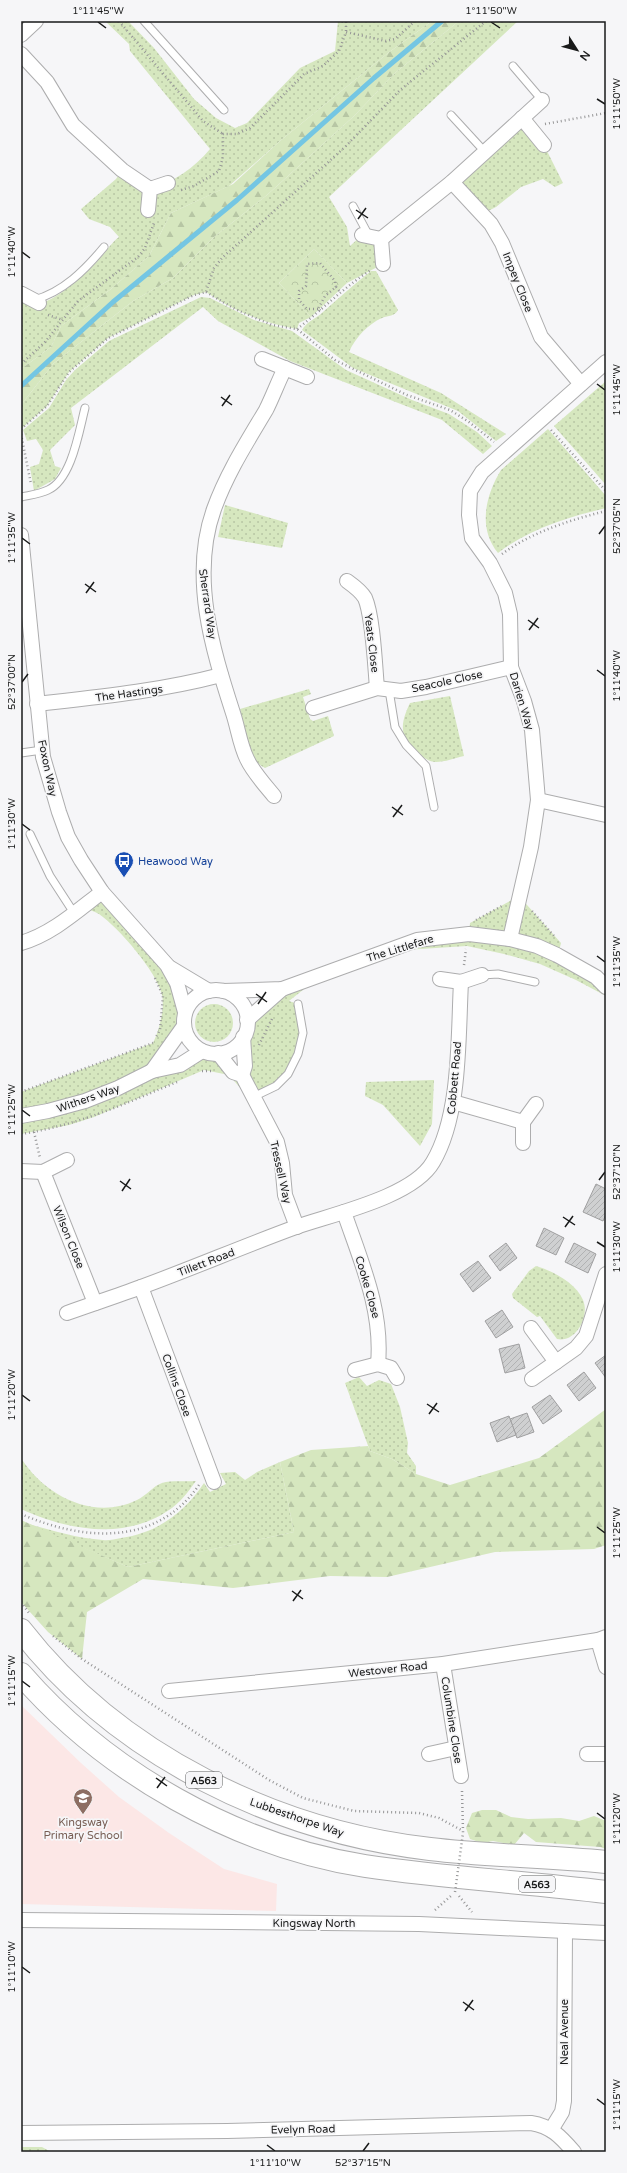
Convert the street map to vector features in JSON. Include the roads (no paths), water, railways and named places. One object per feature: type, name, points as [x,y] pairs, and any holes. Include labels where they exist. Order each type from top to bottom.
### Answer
[{"type":"highway","name":"Lubbesthorpe Way","points":[[27,1623],[64,1678],[118,1724],[185,1769],[263,1807],[316,1825],[399,1844],[430,1849],[555,1856],[606,1862]]},
{"type":"highway","name":"A563","points":[[21,1674],[64,1718],[125,1767],[184,1803],[218,1820],[256,1836],[308,1852],[364,1866],[606,1892]]},
{"type":"street","points":[[21,34],[36,21]]},
{"type":"street","points":[[21,54],[47,82],[73,125],[122,170],[150,189]]},
{"type":"street","points":[[383,264],[371,237],[452,182],[485,152],[526,122],[542,100]]},
{"type":"street","points":[[526,122],[544,145]]},
{"type":"street","name":"Impey Close","points":[[452,182],[491,224],[507,255],[541,337],[581,384]]},
{"type":"street","points":[[150,189],[168,183]]},
{"type":"street","points":[[150,189],[152,214]]},
{"type":"street","points":[[262,359],[307,377]]},
{"type":"street","name":"Darien Way","points":[[510,939],[531,847],[538,800],[532,730],[524,701],[511,666],[510,614],[505,593],[490,563],[472,538],[469,515],[470,491],[482,472],[606,362]]},
{"type":"street","name":"Sherrard Way","points":[[274,796],[247,760],[221,675],[212,637],[204,593],[203,564],[207,535],[214,510],[226,479],[267,408],[285,368]]},
{"type":"street","name":"Foxon Way","points":[[21,535],[24,602],[42,750],[48,780],[68,837],[81,860],[102,892],[166,966],[177,983],[185,1019]]},
{"type":"street","name":"Yeats Close","points":[[347,581],[357,588],[365,598],[383,689]]},
{"type":"street","name":"Seacole Close","points":[[313,708],[383,689],[401,691],[426,687],[511,666]]},
{"type":"street","name":"The Hastings","points":[[37,704],[143,692],[181,685],[221,675]]},
{"type":"street","points":[[538,800],[606,815]]},
{"type":"street","points":[[21,943],[40,936],[102,892]]},
{"type":"street","name":"The Littlefare","points":[[223,991],[282,989],[417,940],[469,934],[510,939],[537,946],[557,955],[596,977],[606,987]]},
{"type":"street","name":"Foxon Way","points":[[166,966],[209,991]]},
{"type":"street","points":[[440,979],[461,982],[482,975]]},
{"type":"street","name":"Cobbett Road","points":[[344,1212],[389,1194],[416,1181],[433,1164],[446,1136],[453,1102],[461,982]]},
{"type":"street","name":"The Littlefare","points":[[247,1020],[282,989]]},
{"type":"street","points":[[242,1075],[245,1066],[244,1037],[247,1020],[240,1001],[230,993],[223,991],[209,991],[194,998],[185,1019],[187,1036],[194,1045],[202,1051],[218,1053],[228,1051],[237,1045],[244,1037]]},
{"type":"street","name":"Withers Way","points":[[152,1071],[167,1051],[185,1019]]},
{"type":"street","name":"Withers Way","points":[[21,1116],[48,1111],[85,1101],[118,1088],[152,1071],[180,1065],[202,1051]]},
{"type":"street","name":"Tressell Way","points":[[218,1053],[233,1072],[242,1075],[277,1142],[282,1163],[285,1195],[297,1227]]},
{"type":"street","points":[[453,1102],[523,1122]]},
{"type":"street","points":[[523,1143],[523,1122],[536,1104]]},
{"type":"street","points":[[21,1171],[43,1172],[67,1160]]},
{"type":"street","name":"Wilson Close","points":[[43,1172],[95,1302]]},
{"type":"street","name":"Tillett Road","points":[[67,1313],[95,1302],[141,1288],[297,1227],[344,1212]]},
{"type":"street","name":"Cooke Close","points":[[344,1212],[372,1292],[380,1340],[378,1364]]},
{"type":"street","points":[[532,1379],[576,1348],[586,1336],[606,1274]]},
{"type":"street","name":"Collins Close","points":[[141,1288],[212,1477]]},
{"type":"street","points":[[531,1328],[556,1362]]},
{"type":"street","points":[[355,1370],[378,1364],[391,1368],[397,1378]]},
{"type":"street","points":[[602,1638],[606,1667]]},
{"type":"street","name":"Westover Road","points":[[168,1691],[443,1664],[602,1638]]},
{"type":"street","name":"Columbine Close","points":[[443,1664],[461,1776]]},
{"type":"street","points":[[429,1754],[456,1748]]},
{"type":"street","points":[[587,1754],[606,1754]]},
{"type":"street","name":"Kingsway North","points":[[21,1920],[419,1924],[606,1933]]},
{"type":"street","name":"Neal Avenue","points":[[552,2130],[562,2112],[564,2101],[565,1931]]},
{"type":"street","name":"Evelyn Road","points":[[21,2133],[227,2131],[531,2123],[542,2125],[552,2130],[574,2152]]},
{"type":"lane","points":[[144,21],[224,110]]},
{"type":"lane","points":[[513,66],[542,100]]},
{"type":"lane","points":[[451,115],[485,152]]},
{"type":"lane","points":[[352,206],[371,237]]},
{"type":"lane","points":[[27,297],[49,296],[93,260],[104,247]]},
{"type":"lane","points":[[21,497],[48,490],[57,484],[64,475],[76,446],[85,408]]},
{"type":"lane","points":[[383,689],[395,726],[406,745],[426,766],[434,807]]},
{"type":"lane","points":[[21,753],[42,750]]},
{"type":"lane","points":[[30,834],[50,876],[74,913]]},
{"type":"lane","points":[[482,975],[498,974],[536,982]]},
{"type":"lane","points":[[253,1097],[276,1086],[288,1074],[294,1061],[303,1032],[298,1004]]},
{"type":"waterway","points":[[21,386],[113,302],[237,200],[374,78],[442,21]]},
{"type":"place","name":"Heawood Way","points":[[124,878]]},
{"type":"place","name":"Kingsway Primary School","points":[[83,1815]]}]
